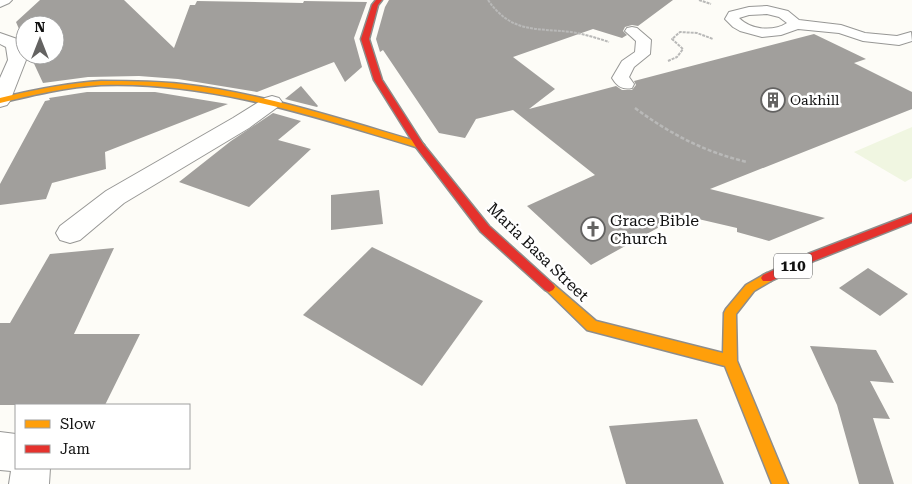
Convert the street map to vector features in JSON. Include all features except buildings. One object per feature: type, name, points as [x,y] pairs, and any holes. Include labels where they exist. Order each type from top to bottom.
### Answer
[{"type":"street","points":[[0,2],[4,0]]},
{"type":"street","name":"Maria Basa Street","points":[[379,0],[375,5],[366,39],[378,80],[419,145],[485,229],[592,326],[730,361]]},
{"type":"street","points":[[0,38],[14,44],[17,60],[0,101]]},
{"type":"street","points":[[0,101],[41,91],[114,82],[202,89],[272,102],[419,145]]},
{"type":"street","points":[[70,234],[115,197],[241,123],[272,102]]},
{"type":"street","name":"110","points":[[780,484],[730,361],[730,313],[750,288],[812,257],[912,218]]},
{"type":"street","points":[[0,451],[15,454]]},
{"type":"street","points":[[29,484],[31,469]]},
{"type":"lane","points":[[743,1],[784,14],[791,27]]},
{"type":"lane","points":[[770,11],[742,11],[734,14],[732,19],[736,25],[753,31],[791,27],[841,29],[863,38],[899,41],[912,36]]},
{"type":"lane","points":[[791,27],[818,31],[840,38],[851,46]]},
{"type":"lane","points":[[626,84],[620,78],[628,64],[642,54],[644,40],[632,31]]},
{"type":"path","points":[[488,0],[505,20],[521,29],[568,32],[620,45],[642,54]]},
{"type":"path","points":[[662,64],[676,57],[683,49],[672,39],[676,34],[683,31],[701,34],[716,40]]},
{"type":"path","points":[[631,105],[672,135],[728,158],[747,162]]},
{"type":"green space","points":[[912,127],[912,178],[905,182],[854,152]]},
{"type":"traffic: slow","points":[[0,101],[75,85],[141,83],[182,86],[262,101],[419,145]]},
{"type":"traffic: slow","points":[[767,278],[750,288],[730,313],[730,361],[780,484]]},
{"type":"traffic: slow","points":[[549,287],[592,326],[730,361]]},
{"type":"traffic: jam","points":[[379,0],[375,5],[365,39],[378,80],[419,145],[485,229],[549,287]]},
{"type":"traffic: jam","points":[[767,278],[812,257],[912,218]]},
{"type":"place","name":"Oakhill","points":[[773,100]]},
{"type":"place","name":"Grace Bible Church","points":[[593,229]]}]
